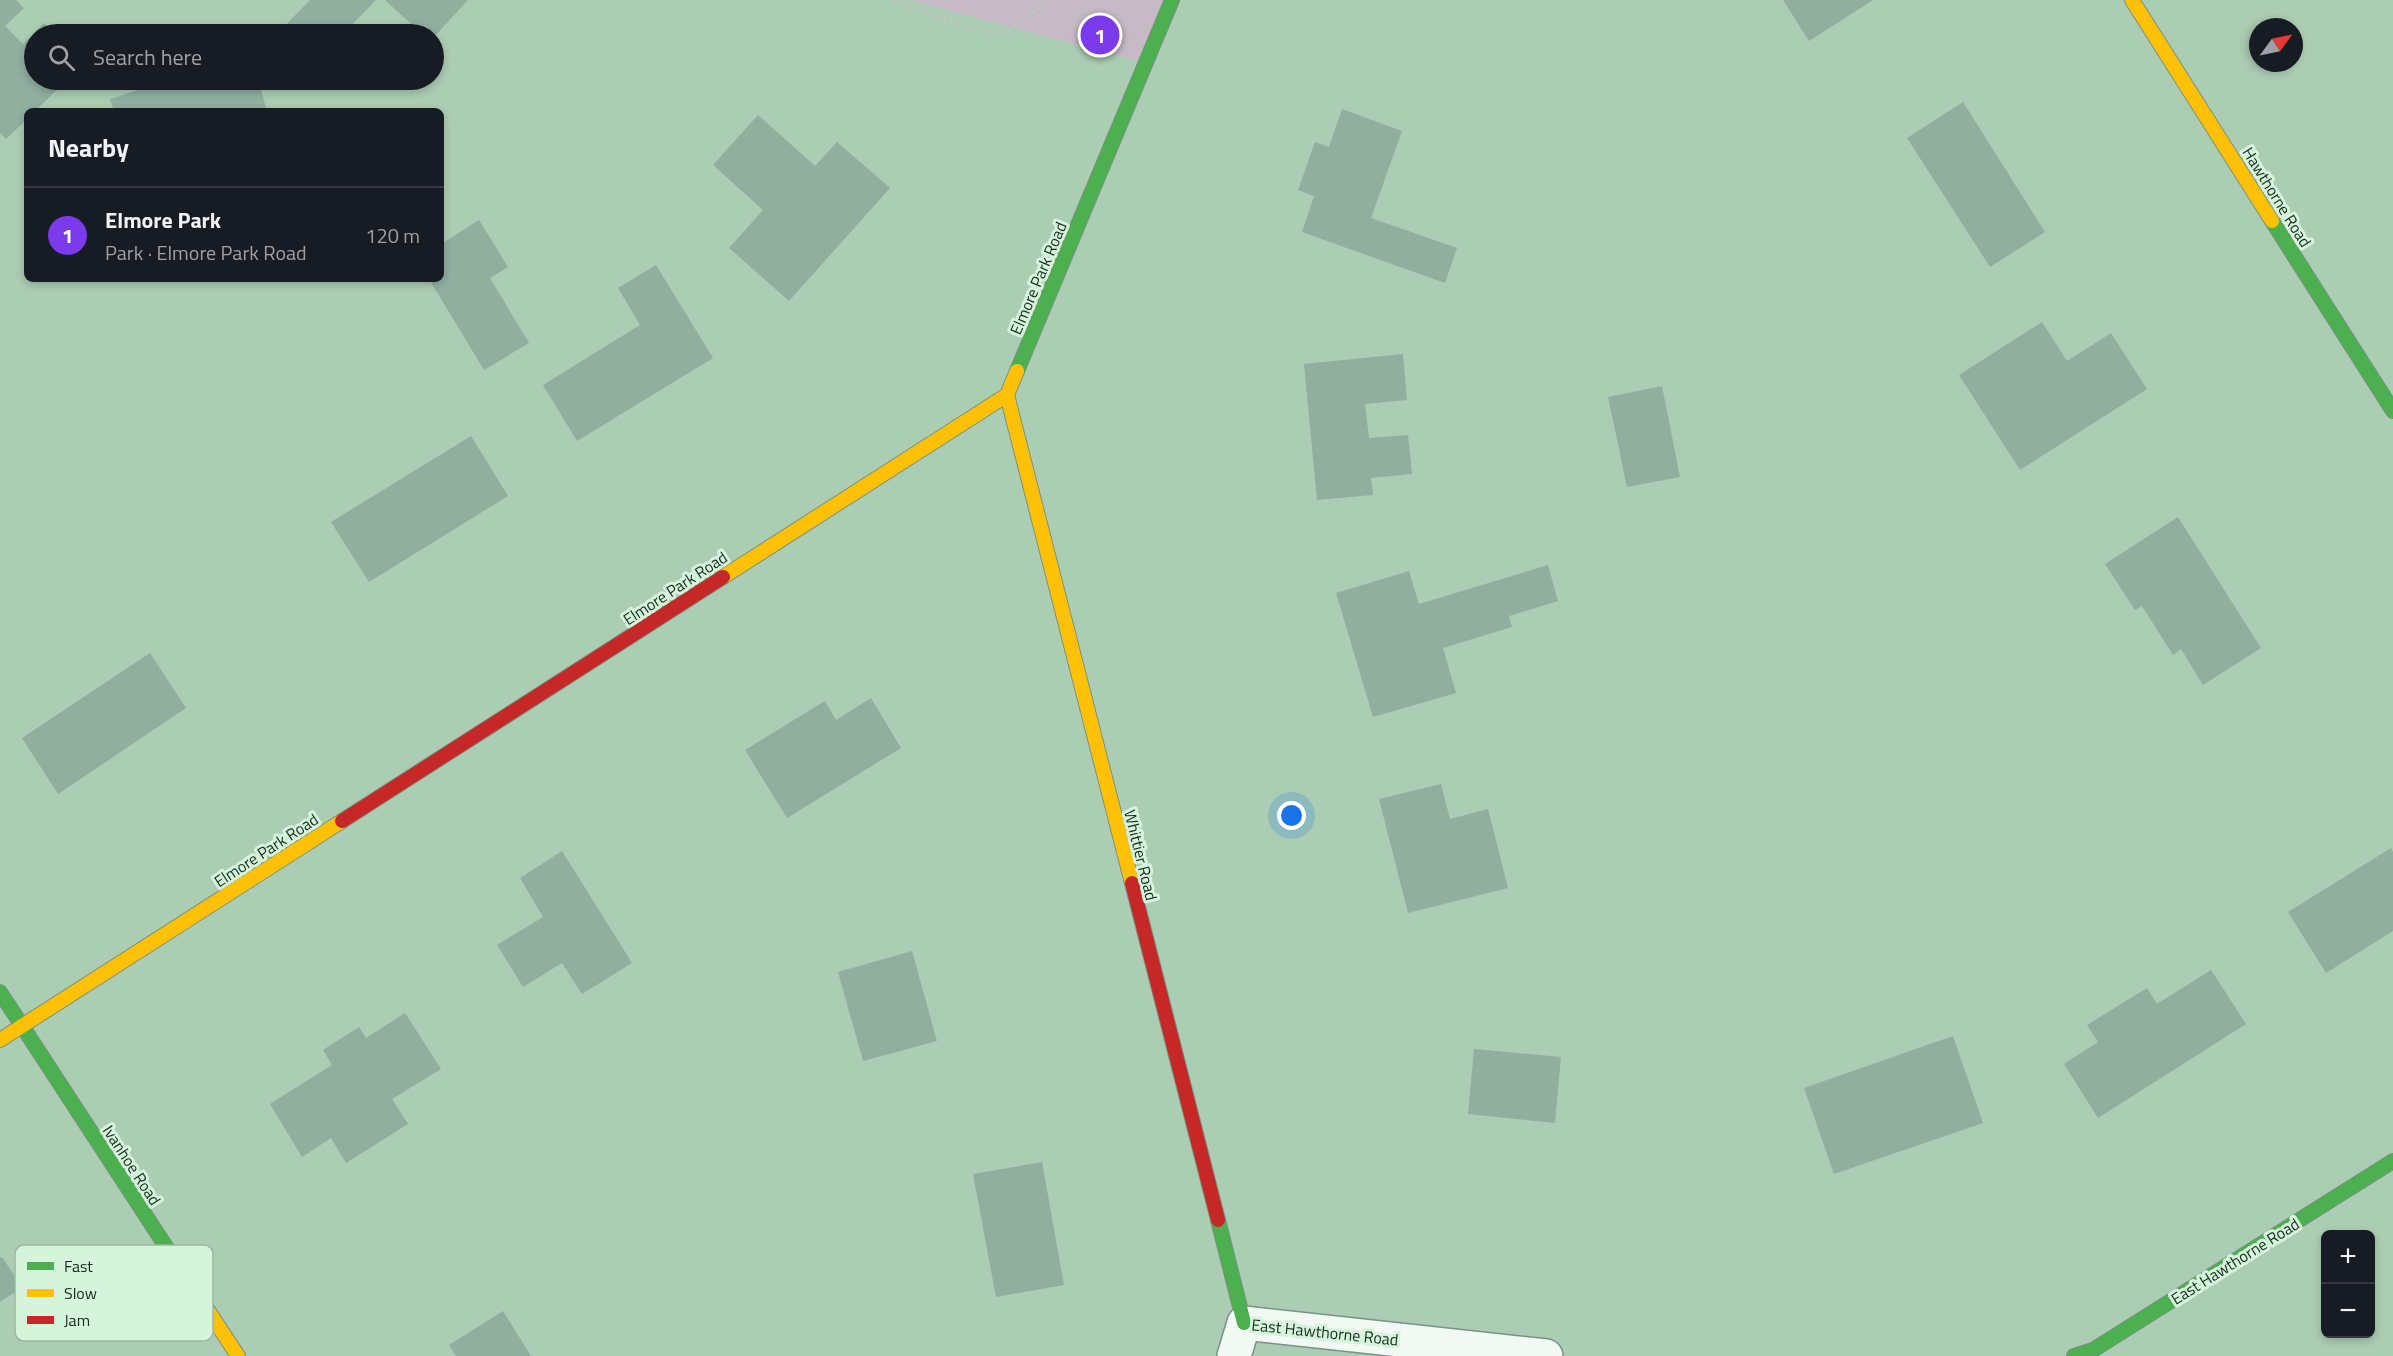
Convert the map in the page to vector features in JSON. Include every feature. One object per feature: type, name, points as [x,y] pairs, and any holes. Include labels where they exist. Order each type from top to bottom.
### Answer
[{"type":"street","name":"Elmore Park Road","points":[[0,1040],[1007,395],[1172,0]]},
{"type":"street","name":"Hawthorne Road","points":[[2133,0],[2393,411]]},
{"type":"street","name":"Whittier Road","points":[[1007,395],[1244,1323]]},
{"type":"street","name":"Ivanhoe Road","points":[[0,992],[165,1245]]},
{"type":"street","name":"East Hawthorne Road","points":[[2074,1356],[2093,1350],[2393,1161]]},
{"type":"street","name":"Ivanhoe Road","points":[[213,1318],[238,1356]]},
{"type":"street","name":"East Hawthorne Road","points":[[1234,1356],[1244,1323],[1546,1356]]},
{"type":"path","points":[[894,0],[969,29],[1007,32],[1043,5],[1046,0]]},
{"type":"shaded area","points":[[909,0],[1172,0],[1146,63]]},
{"type":"building","points":[[0,0],[16,0],[24,8],[5,26],[24,43],[24,90],[57,90],[38,108],[24,108],[24,122],[6,139],[0,133]]},
{"type":"building","points":[[310,0],[376,0],[353,24],[287,24]]},
{"type":"building","points":[[385,0],[468,0],[444,26],[444,24],[411,24]]},
{"type":"building","points":[[1783,0],[1873,0],[1809,41]]},
{"type":"building","points":[[137,90],[261,90],[266,108],[113,108],[110,99]]},
{"type":"building","points":[[1963,102],[2045,232],[1990,267],[1907,138]]},
{"type":"building","points":[[1342,109],[1402,131],[1371,218],[1457,248],[1445,283],[1302,232],[1314,196],[1298,190],[1315,142],[1329,147]]},
{"type":"building","points":[[758,115],[815,166],[837,142],[890,188],[789,301],[729,248],[763,210],[713,165]]},
{"type":"building","points":[[479,220],[508,267],[490,278],[529,343],[484,370],[431,282],[444,282],[444,242]]},
{"type":"building","points":[[656,265],[713,358],[577,441],[543,385],[640,325],[618,288]]},
{"type":"building","points":[[2042,322],[2067,361],[2111,333],[2147,389],[2020,470],[1959,375]]},
{"type":"building","points":[[1403,354],[1407,400],[1365,404],[1369,438],[1408,435],[1412,474],[1371,478],[1373,495],[1317,500],[1304,364]]},
{"type":"building","points":[[1662,386],[1680,477],[1627,487],[1608,397]]},
{"type":"building","points":[[471,436],[508,496],[369,582],[331,522]]},
{"type":"building","points":[[2178,517],[2261,648],[2203,685],[2181,649],[2173,655],[2142,606],[2135,610],[2105,564]]},
{"type":"building","points":[[1548,565],[1558,601],[1509,616],[1512,627],[1443,648],[1456,693],[1373,717],[1336,593],[1409,571],[1419,604]]},
{"type":"building","points":[[150,653],[186,708],[58,794],[22,738]]},
{"type":"building","points":[[871,698],[901,748],[787,818],[745,750],[825,701],[836,720]]},
{"type":"building","points":[[1441,784],[1450,819],[1488,809],[1508,888],[1408,913],[1379,799]]},
{"type":"building","points":[[2391,848],[2393,852],[2393,931],[2326,973],[2288,912]]},
{"type":"building","points":[[562,851],[632,963],[582,994],[562,963],[523,987],[497,945],[543,917],[520,878]]},
{"type":"building","points":[[912,951],[937,1041],[863,1061],[838,972]]},
{"type":"building","points":[[2211,970],[2246,1024],[2098,1118],[2064,1064],[2098,1042],[2087,1025],[2147,988],[2157,1004]]},
{"type":"building","points":[[405,1013],[441,1069],[392,1099],[408,1124],[346,1163],[331,1138],[302,1157],[270,1104],[332,1065],[323,1050],[359,1027],[366,1038]]},
{"type":"building","points":[[1953,1036],[1983,1123],[1834,1174],[1804,1088]]},
{"type":"building","points":[[1474,1049],[1561,1057],[1555,1123],[1468,1114]]},
{"type":"building","points":[[1042,1162],[1064,1285],[996,1297],[973,1174]]},
{"type":"building","points":[[2,1257],[15,1276],[15,1292],[0,1302],[0,1258]]},
{"type":"building","points":[[503,1311],[531,1356],[456,1356],[449,1345]]},
{"type":"traffic: fast","points":[[1017,371],[1172,0]]},
{"type":"traffic: fast","points":[[2272,221],[2393,411]]},
{"type":"traffic: fast","points":[[0,992],[165,1245]]},
{"type":"traffic: fast","points":[[2074,1356],[2093,1350],[2393,1161]]},
{"type":"traffic: fast","points":[[1218,1220],[1244,1323]]},
{"type":"traffic: slow","points":[[2132,0],[2272,221]]},
{"type":"traffic: slow","points":[[723,577],[1007,395],[1017,371]]},
{"type":"traffic: slow","points":[[1007,395],[1132,883]]},
{"type":"traffic: slow","points":[[0,1040],[342,821]]},
{"type":"traffic: slow","points":[[213,1318],[238,1356]]},
{"type":"traffic: jam","points":[[342,821],[723,577]]},
{"type":"traffic: jam","points":[[1132,883],[1218,1220]]},
{"type":"place","name":"Elmore Park","points":[[1100,35]]}]
